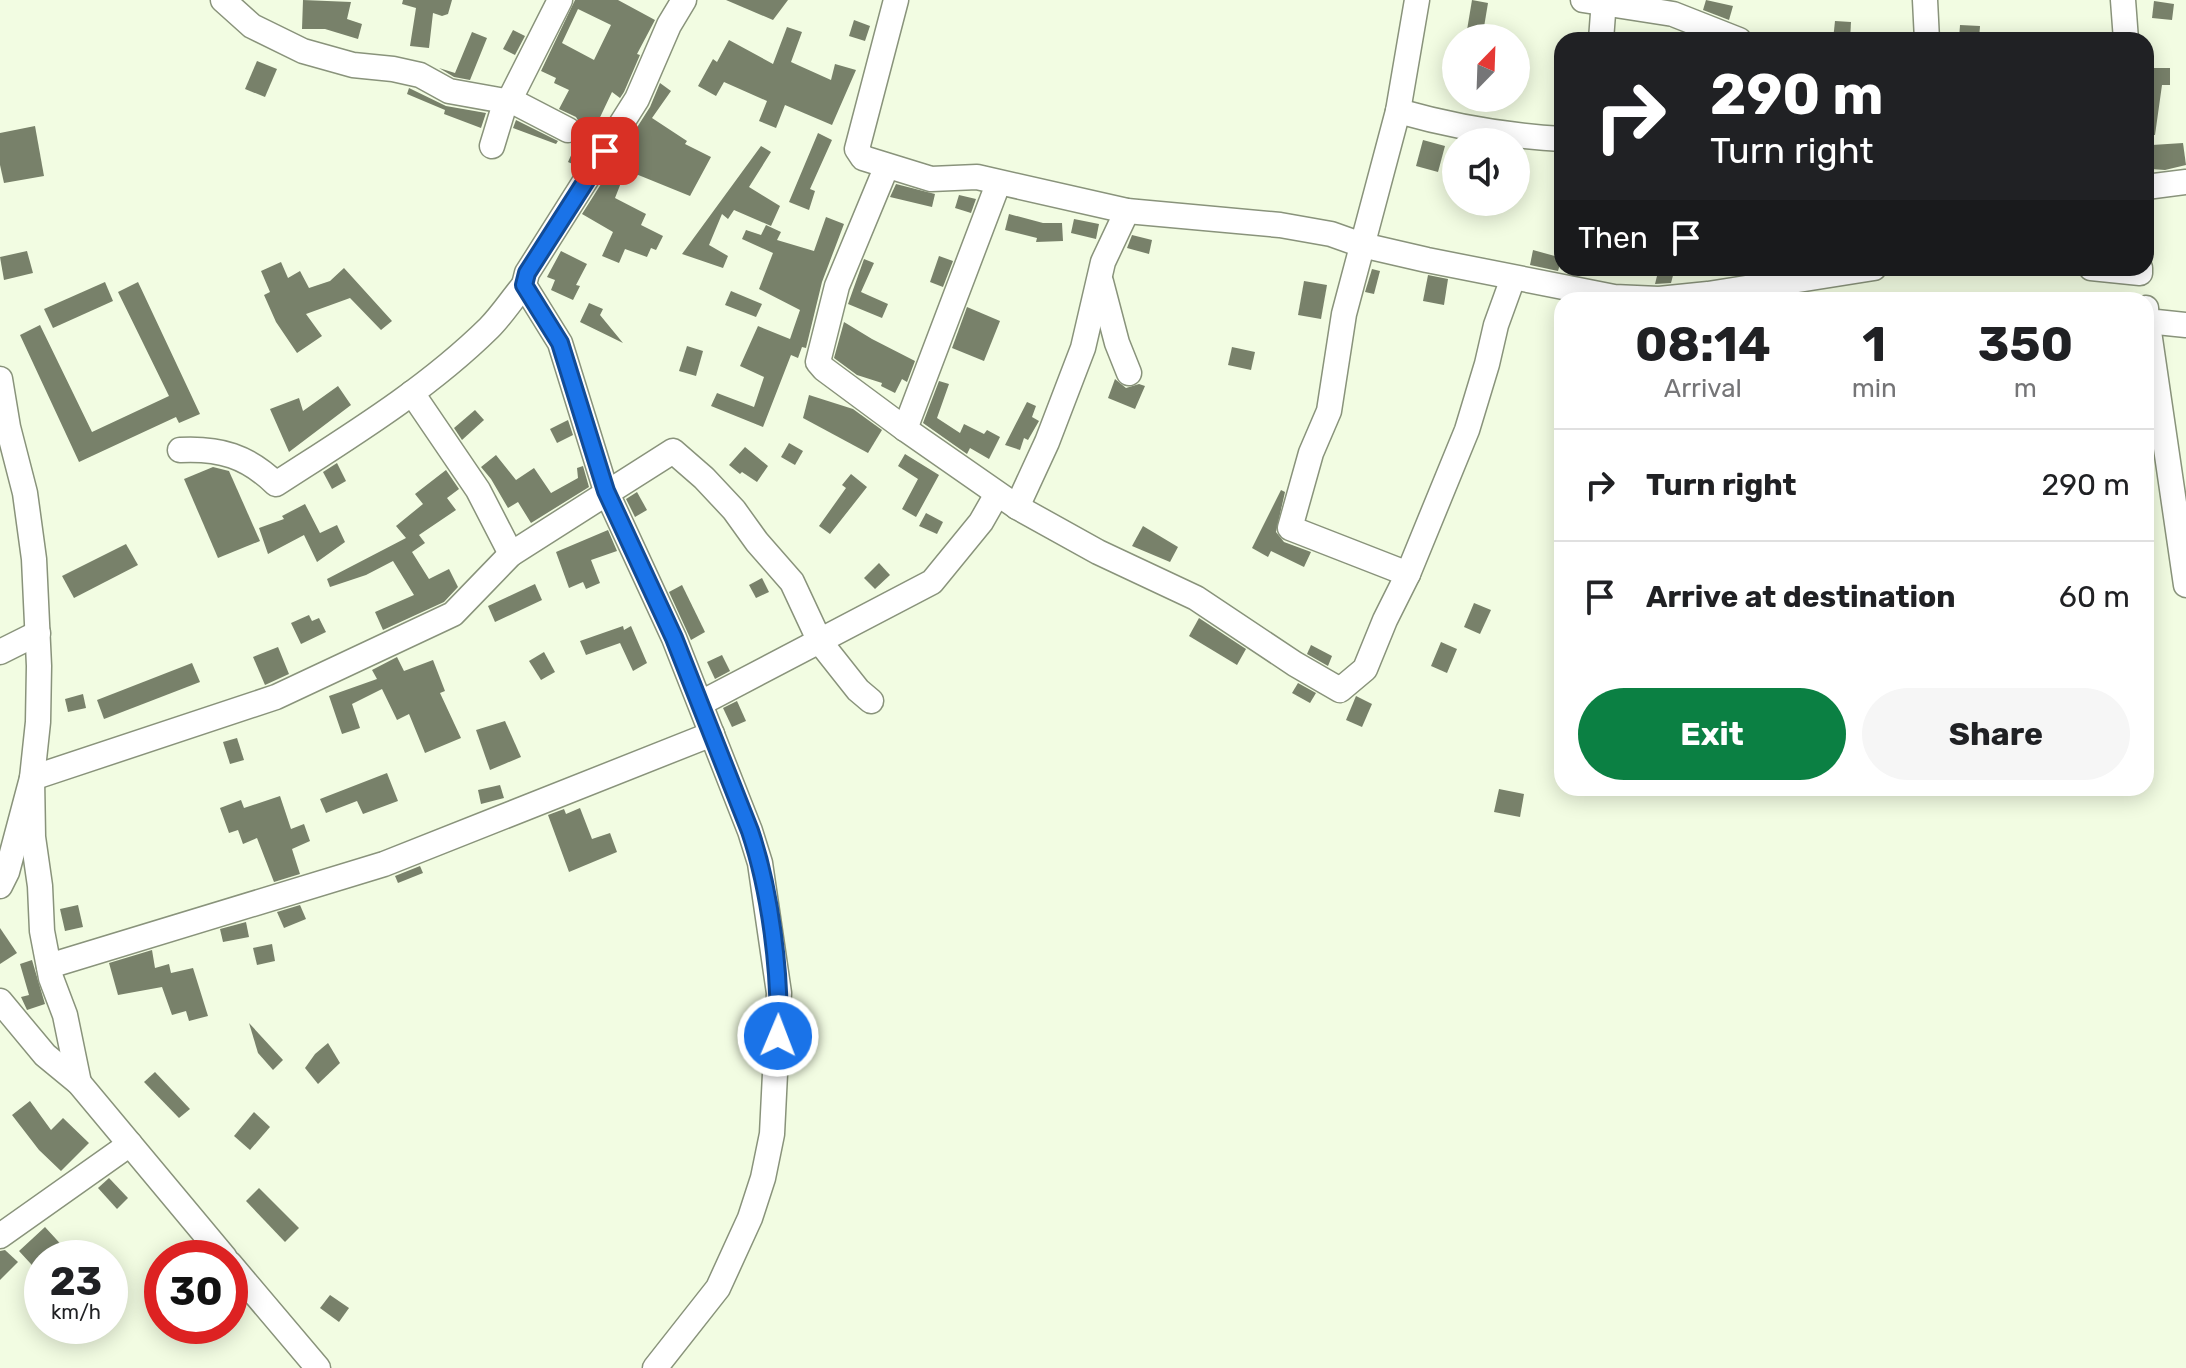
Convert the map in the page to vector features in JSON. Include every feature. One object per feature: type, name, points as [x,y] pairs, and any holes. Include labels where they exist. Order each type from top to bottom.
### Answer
[{"type":"street","points":[[223,0],[252,26],[303,51],[353,65],[420,75],[449,91],[506,100],[568,130]]},
{"type":"street","points":[[492,146],[506,100],[511,97],[560,0]]},
{"type":"street","points":[[180,450],[201,449],[247,460],[276,484],[412,393],[491,326],[524,285],[527,273],[637,99],[669,25],[684,0]]},
{"type":"street","points":[[896,0],[857,149],[863,158],[886,168],[931,179],[977,177],[1127,211],[1280,225],[1331,234],[1362,245],[1513,278],[1567,278],[1602,292]]},
{"type":"street","points":[[1408,574],[1290,528],[1311,453],[1329,411],[1344,314],[1398,111],[1417,0]]},
{"type":"street","points":[[1925,0],[1927,32]]},
{"type":"street","points":[[2123,0],[2125,32]]},
{"type":"street","points":[[1600,32],[1597,1],[1673,14],[1719,32]]},
{"type":"street","points":[[1398,111],[1427,120],[1554,138]]},
{"type":"street","points":[[886,168],[837,286],[818,362],[905,429],[1007,500],[1076,541],[1196,598],[1340,690],[1365,669],[1408,574],[1467,430],[1496,325],[1513,278]]},
{"type":"street","points":[[2154,186],[2186,182]]},
{"type":"street","points":[[905,429],[998,184]]},
{"type":"street","points":[[701,703],[820,642],[892,600],[932,582],[981,522],[1007,500],[1047,442],[1083,348],[1103,262],[1127,211]]},
{"type":"street","points":[[1100,276],[1117,343],[1129,373]]},
{"type":"street","points":[[1702,292],[1800,276]]},
{"type":"street","points":[[524,285],[560,343],[606,491],[674,638],[755,844],[771,931],[779,1014],[772,1134],[763,1178],[750,1218],[718,1288],[655,1368]]},
{"type":"street","points":[[2154,311],[2186,325]]},
{"type":"street","points":[[2154,363],[2186,585]]},
{"type":"street","points":[[0,379],[8,427],[25,493],[34,559],[38,722],[32,778],[33,837],[42,931],[49,966],[65,1015],[79,1083]]},
{"type":"street","points":[[412,393],[478,490],[511,554]]},
{"type":"street","points":[[32,778],[276,697],[453,614],[511,554],[673,451],[734,510],[792,582],[820,642],[858,690],[871,701]]},
{"type":"street","points":[[0,652],[38,633]]},
{"type":"street","points":[[49,966],[384,864],[712,734]]},
{"type":"street","points":[[0,886],[7,872],[32,778]]},
{"type":"street","points":[[0,1001],[45,1055],[79,1083],[210,1240]]},
{"type":"street","points":[[0,1236],[130,1144]]},
{"type":"street","points":[[248,1285],[318,1368]]},
{"type":"building","points":[[303,0],[351,2],[347,19],[362,24],[358,39],[325,29],[302,29]]},
{"type":"building","points":[[403,0],[452,0],[448,14],[433,13],[429,48],[410,46],[416,8],[402,4]]},
{"type":"building","points":[[575,0],[618,0],[655,20],[637,54],[640,55],[624,92],[620,98],[612,92],[594,130],[598,133],[577,166],[568,162],[583,129],[576,117],[559,109],[569,90],[554,83],[556,78],[541,71]],"holes":[[[578,9],[611,25],[594,60],[562,43]]]},
{"type":"building","points":[[726,0],[788,0],[773,20]]},
{"type":"building","points":[[1472,0],[1488,3],[1484,24],[1468,24]]},
{"type":"building","points":[[1706,0],[1733,6],[1729,20],[1703,10]]},
{"type":"building","points":[[2154,1],[2174,4],[2172,20],[2152,18]]},
{"type":"building","points":[[854,20],[870,26],[865,41],[849,36]]},
{"type":"building","points":[[1835,21],[1851,22],[1850,32],[1834,32]]},
{"type":"building","points":[[1960,25],[1980,26],[1980,32],[1960,32]]},
{"type":"building","points":[[787,27],[802,32],[791,62],[831,80],[835,64],[856,70],[832,125],[785,105],[776,128],[759,121],[767,101],[724,82],[716,96],[698,86],[713,59],[717,62],[729,40],[773,64]]},
{"type":"building","points":[[513,30],[525,36],[515,55],[503,49]]},
{"type":"building","points":[[472,32],[487,38],[470,80],[454,77],[439,68],[455,73]]},
{"type":"building","points":[[257,61],[277,69],[265,97],[245,89]]},
{"type":"building","points":[[2154,68],[2170,68],[2170,85],[2162,85],[2155,135]]},
{"type":"building","points":[[660,83],[671,91],[652,118],[687,141],[685,144],[711,157],[690,196],[626,170],[615,198],[646,214],[641,225],[663,236],[656,250],[651,248],[647,257],[625,249],[619,263],[602,256],[613,232],[582,214],[650,107]]},
{"type":"building","points":[[409,88],[446,106],[486,113],[481,128],[444,114],[445,110],[407,94]]},
{"type":"building","points":[[516,120],[558,141],[556,144],[513,128]]},
{"type":"building","points":[[35,126],[44,176],[4,183],[0,165],[0,133]]},
{"type":"building","points":[[818,133],[832,140],[810,189],[815,191],[809,210],[789,202]]},
{"type":"building","points":[[1423,140],[1442,145],[1438,172],[1416,166]]},
{"type":"building","points":[[2183,143],[2186,165],[2154,169],[2154,145]]},
{"type":"building","points":[[761,146],[771,152],[749,187],[780,206],[771,226],[734,210],[728,219],[722,214],[709,245],[728,256],[723,268],[682,254]]},
{"type":"building","points":[[896,184],[935,194],[932,207],[890,197]]},
{"type":"building","points":[[959,195],[976,199],[971,213],[955,208]]},
{"type":"building","points":[[1009,214],[1043,223],[1062,223],[1063,241],[1036,242],[1037,238],[1005,230]]},
{"type":"building","points":[[826,217],[844,224],[822,282],[806,348],[802,347],[798,358],[791,355],[763,427],[711,406],[717,393],[754,407],[764,377],[740,366],[758,326],[790,339],[800,310],[759,289],[773,253],[742,239],[746,230],[761,235],[766,225],[781,232],[777,240],[814,251]]},
{"type":"building","points":[[1074,219],[1099,224],[1096,239],[1071,233]]},
{"type":"building","points":[[1132,235],[1152,240],[1149,254],[1127,248]]},
{"type":"building","points":[[1533,250],[1554,256],[1554,270],[1530,265]]},
{"type":"building","points":[[27,251],[33,273],[4,280],[0,257]]},
{"type":"building","points":[[561,251],[587,264],[576,285],[580,286],[573,300],[551,290],[555,280],[547,277]]},
{"type":"building","points":[[939,256],[953,261],[943,287],[930,282]]},
{"type":"building","points":[[864,259],[874,263],[861,292],[888,304],[882,318],[848,304]]},
{"type":"building","points":[[281,262],[288,278],[300,271],[309,288],[330,281],[344,268],[392,321],[381,330],[350,298],[306,314],[322,336],[297,353],[276,322],[264,295],[270,292],[261,271]]},
{"type":"building","points":[[1372,269],[1380,271],[1374,294],[1365,292]]},
{"type":"building","points":[[1428,275],[1448,279],[1444,305],[1423,301]]},
{"type":"building","points":[[1657,276],[1673,276],[1671,283],[1655,284]]},
{"type":"building","points":[[1304,281],[1327,285],[1321,319],[1298,315]]},
{"type":"building","points":[[105,282],[113,301],[53,328],[44,309]]},
{"type":"building","points":[[138,282],[200,414],[179,423],[176,417],[79,462],[20,335],[40,325],[92,432],[169,396],[118,292]]},
{"type":"building","points":[[731,291],[762,304],[756,317],[725,305]]},
{"type":"building","points":[[589,303],[603,309],[600,315],[623,343],[580,322]]},
{"type":"building","points":[[967,307],[1000,321],[984,361],[952,348]]},
{"type":"building","points":[[844,322],[915,361],[907,382],[902,379],[895,393],[881,386],[882,383],[857,375],[834,358]]},
{"type":"building","points":[[687,346],[703,351],[696,376],[679,371]]},
{"type":"building","points":[[1232,347],[1255,352],[1251,370],[1228,365]]},
{"type":"building","points":[[1115,379],[1126,388],[1139,384],[1145,386],[1135,409],[1108,398]]},
{"type":"building","points":[[939,381],[949,384],[937,418],[960,433],[964,424],[984,434],[987,430],[1000,437],[989,459],[970,448],[967,454],[923,423]]},
{"type":"building","points":[[338,386],[351,405],[289,452],[270,409],[299,398],[303,411]]},
{"type":"building","points":[[809,395],[853,409],[882,430],[868,453],[803,418]]},
{"type":"building","points":[[1027,402],[1036,406],[1032,417],[1039,421],[1028,440],[1024,438],[1020,450],[1005,445]]},
{"type":"building","points":[[475,410],[484,420],[462,440],[454,428]]},
{"type":"building","points":[[568,420],[573,435],[557,443],[550,429]]},
{"type":"building","points":[[789,443],[803,451],[795,465],[781,457]]},
{"type":"building","points":[[745,447],[768,466],[757,482],[729,465]]},
{"type":"building","points":[[905,454],[939,475],[916,517],[902,509],[918,479],[898,466]]},
{"type":"building","points":[[496,455],[516,480],[534,468],[551,493],[578,478],[577,468],[583,466],[589,487],[531,523],[518,502],[508,508],[481,467]]},
{"type":"building","points":[[337,463],[346,481],[332,489],[323,472]]},
{"type":"building","points":[[213,467],[229,471],[260,541],[218,558],[184,479]]},
{"type":"building","points":[[446,470],[459,489],[447,498],[456,510],[419,535],[425,543],[412,552],[429,579],[449,569],[458,587],[444,602],[383,630],[375,612],[414,595],[393,561],[366,575],[330,587],[327,579],[406,538],[396,526],[423,504],[415,494]]},
{"type":"building","points":[[851,474],[867,487],[830,534],[819,526],[846,488],[842,485]]},
{"type":"building","points":[[1281,490],[1285,492],[1276,532],[1284,542],[1311,552],[1304,567],[1271,551],[1268,557],[1252,548]]},
{"type":"building","points":[[637,492],[647,510],[635,517],[626,499]]},
{"type":"building","points":[[305,504],[320,533],[337,525],[345,542],[317,562],[304,535],[268,554],[259,528],[284,519],[282,516]]},
{"type":"building","points":[[926,513],[943,522],[937,534],[919,526]]},
{"type":"building","points":[[1143,526],[1178,547],[1170,562],[1132,546]]},
{"type":"building","points":[[608,530],[617,551],[591,560],[600,583],[586,589],[583,582],[569,588],[556,552]]},
{"type":"building","points":[[126,544],[138,565],[74,598],[62,576]]},
{"type":"building","points":[[879,563],[890,575],[875,589],[864,578]]},
{"type":"building","points":[[762,578],[769,592],[756,598],[749,585]]},
{"type":"building","points":[[535,584],[542,600],[495,622],[488,606]]},
{"type":"building","points":[[682,585],[705,632],[691,640],[669,592]]},
{"type":"building","points":[[1474,603],[1491,610],[1480,634],[1464,627]]},
{"type":"building","points":[[309,615],[312,621],[319,618],[326,632],[301,644],[291,623]]},
{"type":"building","points":[[1199,618],[1246,649],[1237,665],[1189,636]]},
{"type":"building","points":[[623,626],[624,630],[631,626],[647,663],[633,671],[620,643],[586,655],[580,641]]},
{"type":"building","points":[[1441,642],[1457,649],[1447,673],[1431,666]]},
{"type":"building","points":[[1311,645],[1332,656],[1328,666],[1307,654]]},
{"type":"building","points":[[278,647],[289,674],[265,685],[253,657]]},
{"type":"building","points":[[544,652],[555,672],[541,680],[529,661]]},
{"type":"building","points":[[722,655],[730,671],[715,679],[707,662]]},
{"type":"building","points":[[397,657],[404,671],[433,660],[445,691],[440,693],[461,738],[425,753],[409,714],[397,720],[382,689],[352,704],[360,728],[342,734],[329,696],[377,679],[372,670]]},
{"type":"building","points":[[192,663],[200,682],[104,719],[97,700]]},
{"type":"building","points":[[1298,683],[1316,693],[1310,703],[1292,693]]},
{"type":"building","points":[[83,694],[86,708],[68,712],[65,699]]},
{"type":"building","points":[[1356,696],[1372,704],[1362,727],[1346,720]]},
{"type":"building","points":[[737,701],[746,721],[732,727],[723,708]]},
{"type":"building","points":[[505,721],[521,757],[490,770],[476,730]]},
{"type":"building","points":[[237,738],[244,760],[230,764],[223,742]]},
{"type":"building","points":[[387,773],[398,801],[363,814],[357,801],[326,813],[320,799]]},
{"type":"building","points":[[500,785],[504,798],[481,804],[478,790]]},
{"type":"building","points":[[1499,789],[1524,794],[1520,817],[1494,812]]},
{"type":"building","points":[[280,796],[291,829],[304,824],[310,841],[292,849],[300,874],[274,882],[257,838],[243,844],[238,830],[229,833],[220,808],[241,800],[244,808]]},
{"type":"building","points":[[580,808],[592,839],[610,833],[617,852],[569,872],[548,815],[564,809],[566,814]]},
{"type":"building","points":[[420,866],[423,873],[398,883],[395,876]]},
{"type":"building","points":[[78,905],[83,927],[65,931],[60,909]]},
{"type":"building","points":[[300,905],[306,919],[284,928],[277,912]]},
{"type":"building","points":[[246,922],[249,937],[223,942],[220,929]]},
{"type":"building","points":[[0,928],[17,953],[0,964]]},
{"type":"building","points":[[272,944],[275,961],[257,965],[253,948]]},
{"type":"building","points":[[152,950],[155,968],[169,964],[171,973],[193,968],[208,1016],[189,1021],[186,1011],[172,1015],[162,987],[118,995],[109,963]]},
{"type":"building","points":[[32,960],[45,1004],[27,1010],[21,997],[29,995],[20,964]]},
{"type":"building","points":[[249,1023],[283,1060],[273,1070],[258,1053]]},
{"type":"building","points":[[328,1043],[340,1063],[318,1084],[305,1068]]},
{"type":"building","points":[[155,1072],[190,1109],[179,1118],[144,1082]]},
{"type":"building","points":[[30,1101],[51,1130],[63,1118],[89,1143],[61,1171],[39,1150],[12,1115]]},
{"type":"building","points":[[254,1112],[270,1127],[250,1150],[234,1136]]},
{"type":"building","points":[[109,1178],[128,1198],[117,1209],[98,1188]]},
{"type":"building","points":[[259,1188],[299,1228],[285,1242],[246,1201]]},
{"type":"building","points":[[45,1227],[57,1240],[31,1240]]},
{"type":"building","points":[[5,1250],[18,1262],[0,1280],[0,1251]]},
{"type":"building","points":[[330,1295],[349,1308],[339,1322],[320,1308]]},
{"type":"route","points":[[605,151],[527,273],[524,285],[560,343],[606,491],[674,638],[750,831],[760,863],[771,931],[779,993],[778,1036]]}]
